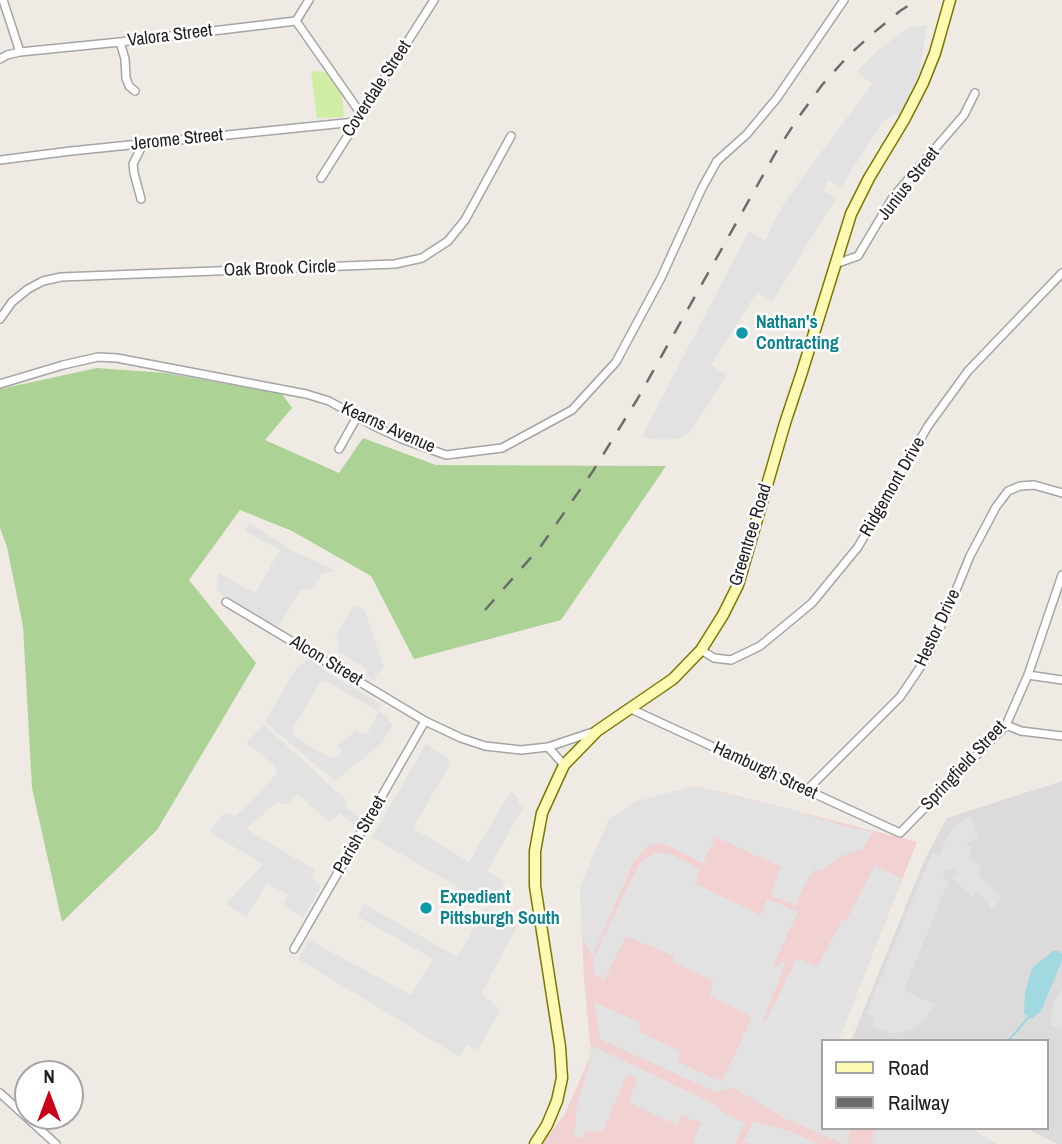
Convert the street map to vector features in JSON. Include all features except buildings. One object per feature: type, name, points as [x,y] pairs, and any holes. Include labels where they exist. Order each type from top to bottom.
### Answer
[{"type":"main road","name":"Greentree Road","points":[[537,1143],[557,1101],[562,1078],[560,1046],[535,886],[535,851],[542,813],[564,765],[597,731],[673,679],[701,650],[738,585],[785,422],[851,214],[923,83],[935,53],[950,0]]},
{"type":"street","points":[[2,0],[20,52]]},
{"type":"street","points":[[309,0],[296,20],[361,114]]},
{"type":"street","name":"Coverdale Street","points":[[321,177],[434,0]]},
{"type":"street","name":"Kearns Avenue","points":[[0,384],[98,357],[117,358],[306,394],[329,401],[402,439],[446,454],[502,448],[572,410],[616,362],[661,278],[717,161],[747,134],[777,98],[844,0]]},
{"type":"street","points":[[0,15],[9,17]]},
{"type":"street","name":"Valora Street","points":[[0,59],[20,52],[296,20]]},
{"type":"street","points":[[120,42],[126,78],[135,91]]},
{"type":"street","name":"Junius Street","points":[[835,264],[858,256],[893,197],[964,115],[975,93]]},
{"type":"street","name":"Jerome Street","points":[[0,160],[355,122]]},
{"type":"street","name":"Oak Brook Circle","points":[[0,318],[12,302],[28,289],[43,281],[61,277],[395,264],[422,258],[448,242],[465,220],[511,136]]},
{"type":"street","points":[[141,199],[134,164],[143,144]]},
{"type":"street","name":"Ridgemont Drive","points":[[701,650],[714,658],[731,660],[760,646],[812,603],[858,547],[928,426],[968,371],[1062,273]]},
{"type":"street","points":[[339,449],[356,416]]},
{"type":"street","name":"Hestor Drive","points":[[807,790],[900,697],[915,675],[941,627],[970,556],[996,507],[1008,491],[1020,486],[1034,485],[1062,493]]},
{"type":"street","name":"Springfield Street","points":[[900,833],[1006,725],[1028,675],[1062,575]]},
{"type":"street","points":[[1053,601],[1062,603]]},
{"type":"street","name":"Alcon Street","points":[[226,602],[425,720],[461,738],[485,746],[521,750],[548,747],[597,731]]},
{"type":"street","points":[[1028,675],[1062,680]]},
{"type":"street","name":"Hamburgh Street","points":[[631,709],[900,833]]},
{"type":"street","name":"Parish Street","points":[[293,949],[425,720]]},
{"type":"street","points":[[1006,725],[1021,731],[1062,736]]},
{"type":"street","points":[[548,747],[564,765]]},
{"type":"street","points":[[0,1093],[56,1144]]},
{"type":"shaded area","points":[[927,25],[919,75],[910,99],[900,115],[892,115],[882,123],[841,187],[828,180],[823,191],[836,198],[772,302],[757,292],[711,365],[727,375],[689,434],[676,439],[652,439],[642,436],[749,231],[765,240],[799,182],[872,84],[857,72],[881,48],[909,27]]},
{"type":"shaded area","points":[[250,523],[295,552],[335,570],[320,575],[316,587],[300,591],[278,627],[216,591],[219,573],[255,593],[280,550],[244,531]]},
{"type":"shaded area","points":[[354,605],[365,611],[384,667],[376,675],[375,682],[367,676],[367,669],[337,651],[340,642],[335,637]]},
{"type":"shaded area","points":[[310,656],[323,664],[320,666],[322,669],[382,705],[378,711],[322,679],[292,730],[293,734],[330,758],[342,752],[338,746],[356,730],[362,734],[368,732],[379,712],[388,716],[389,722],[393,724],[382,743],[335,781],[265,722],[298,665]]},
{"type":"shaded area","points":[[264,725],[347,801],[345,807],[361,817],[356,826],[341,813],[329,822],[298,794],[287,805],[277,802],[246,829],[315,870],[311,878],[321,886],[303,918],[283,904],[288,895],[267,883],[246,917],[226,904],[263,864],[210,830],[224,813],[236,816],[277,772],[274,765],[246,743]]},
{"type":"shaded area","points":[[426,744],[448,758],[449,766],[413,828],[469,862],[511,791],[519,799],[518,804],[524,806],[487,871],[505,882],[492,907],[372,837]]},
{"type":"shaded area","points":[[1062,781],[1062,1144],[1029,1130],[1048,1130],[1048,1039],[852,1039],[925,859],[947,818]]},
{"type":"shaded area","points":[[693,786],[917,842],[839,1039],[820,1039],[820,1130],[973,1130],[996,1144],[542,1144],[565,1114],[591,1054],[580,887],[609,820],[635,802]]},
{"type":"shaded area","points":[[693,786],[789,809],[852,828],[873,831],[863,849],[842,856],[820,872],[815,869],[796,905],[771,896],[781,867],[716,837],[703,863],[665,844],[649,845],[633,863],[592,957],[582,937],[580,887],[609,820],[635,802]]},
{"type":"shaded area","points":[[971,817],[978,837],[965,843],[972,847],[969,855],[981,869],[977,875],[1002,898],[991,910],[986,900],[977,892],[972,897],[952,878],[956,870],[945,871],[943,877],[949,880],[904,990],[934,1004],[932,1010],[919,1025],[909,1031],[892,1033],[872,1027],[874,1017],[866,1013],[929,860],[933,853],[940,855],[948,834],[959,823]]},
{"type":"shaded area","points":[[655,853],[668,853],[700,869],[695,883],[760,915],[767,899],[798,912],[772,968],[786,961],[763,1021],[765,1023],[797,958],[817,967],[843,918],[846,921],[875,865],[902,879],[839,1039],[820,1039],[820,1130],[850,1130],[848,1144],[786,1119],[734,1088],[716,1092],[600,1039],[594,1002],[641,1023],[639,1032],[681,1051],[678,1062],[722,1082],[752,1017],[710,996],[713,981],[673,962],[674,956],[626,936],[604,981],[594,973],[593,960],[641,861]]},
{"type":"shaded area","points":[[364,904],[457,957],[486,908],[518,925],[483,990],[482,994],[500,1010],[478,1050],[467,1044],[460,1057],[298,959],[309,940],[411,995],[433,959],[357,916]]},
{"type":"shaded area","points":[[1062,989],[1062,1030],[1050,1025],[1054,1002]]},
{"type":"shaded area","points":[[590,1045],[715,1104],[724,1113],[745,1123],[735,1144],[692,1144],[701,1123],[681,1115],[677,1125],[629,1102],[633,1093],[631,1089],[637,1082],[630,1076],[626,1077],[602,1132],[586,1131],[582,1139],[573,1134],[579,1098],[589,1065]]},
{"type":"shaded area","points":[[753,1121],[792,1132],[818,1144],[751,1144],[744,1141]]},
{"type":"shaded area","points":[[876,1130],[971,1130],[993,1142],[993,1144],[871,1144]]},
{"type":"green space","points":[[311,72],[329,73],[334,80],[342,95],[344,117],[317,118]]},
{"type":"green space","points":[[97,368],[166,373],[282,394],[292,408],[265,440],[339,473],[363,438],[436,465],[666,466],[561,620],[414,659],[371,576],[292,531],[240,510],[189,580],[256,663],[157,830],[62,922],[32,788],[23,626],[7,547],[0,528],[0,389]]},
{"type":"water","points":[[1053,951],[1062,954],[1062,961],[1041,1011],[1032,1019],[1024,1014],[1025,992],[1032,968]]},
{"type":"waterway","points":[[1010,1039],[1029,1017]]},
{"type":"railway","points":[[485,610],[541,546],[593,471],[638,398],[776,152],[798,118],[822,85],[849,55],[900,11],[917,0]]},
{"type":"place","name":"Nathan's Contracting","points":[[742,333]]},
{"type":"place","name":"Expedient Pittsburgh South","points":[[426,908]]}]
